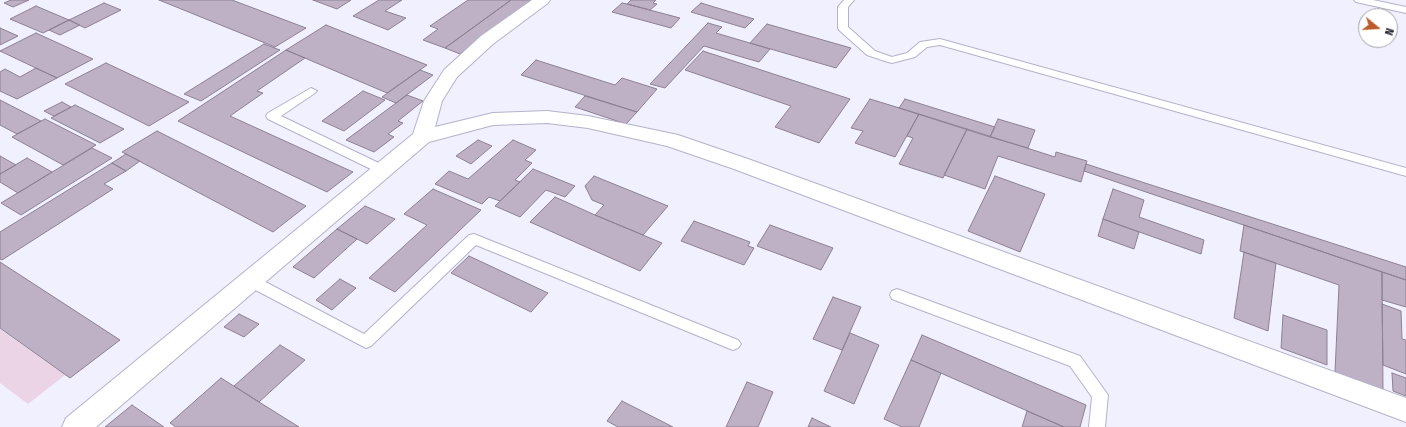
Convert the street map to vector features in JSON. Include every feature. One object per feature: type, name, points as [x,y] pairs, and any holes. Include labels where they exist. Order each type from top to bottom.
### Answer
[{"type":"street","points":[[422,137],[433,101],[450,74],[486,40],[542,0]]},
{"type":"street","points":[[76,427],[422,137],[493,119],[547,116],[588,122],[671,140],[756,169],[1406,410]]},
{"type":"lane","points":[[849,0],[843,7],[843,28],[871,53],[892,60],[911,55],[924,44],[940,42],[1406,172]]},
{"type":"lane","points":[[1359,0],[1406,10]]},
{"type":"lane","points":[[311,91],[272,116],[383,170]]},
{"type":"lane","points":[[251,281],[366,342],[474,239],[733,344]]},
{"type":"lane","points":[[897,295],[1075,361],[1100,395],[1097,427]]},
{"type":"shaded area","points":[[0,329],[65,375],[28,404],[0,383]]},
{"type":"building","points":[[11,0],[29,0],[13,7],[4,3]]},
{"type":"building","points":[[159,0],[232,0],[306,28],[275,47]]},
{"type":"building","points":[[313,0],[351,0],[337,9]]},
{"type":"building","points":[[379,0],[402,0],[385,11],[406,18],[388,30],[353,16]]},
{"type":"building","points":[[468,0],[511,0],[445,48],[423,40],[438,29],[430,26]]},
{"type":"building","points":[[511,0],[531,0],[460,54],[445,48]]},
{"type":"building","points":[[631,0],[656,0],[653,3],[657,4],[650,10],[627,4]]},
{"type":"building","points":[[104,3],[121,10],[85,28],[69,20]]},
{"type":"building","points":[[622,3],[680,18],[671,28],[612,12]]},
{"type":"building","points":[[701,3],[754,19],[745,28],[691,12]]},
{"type":"building","points":[[36,6],[69,20],[43,33],[10,19]]},
{"type":"building","points":[[69,20],[80,25],[60,35],[49,30]]},
{"type":"building","points":[[708,23],[722,27],[716,33],[770,49],[759,62],[704,46],[665,88],[650,84]]},
{"type":"building","points":[[767,24],[851,48],[836,68],[750,43]]},
{"type":"building","points":[[326,25],[427,65],[387,93],[286,50]]},
{"type":"building","points":[[0,28],[18,36],[0,45]]},
{"type":"building","points":[[36,33],[93,59],[57,78],[0,51]]},
{"type":"building","points":[[264,44],[280,50],[201,101],[184,94]]},
{"type":"building","points":[[286,50],[305,58],[257,91],[263,93],[230,116],[353,172],[327,192],[178,121]]},
{"type":"building","points":[[703,51],[850,99],[819,143],[775,127],[791,106],[685,70]]},
{"type":"building","points":[[536,60],[615,85],[622,78],[657,89],[637,112],[521,75]]},
{"type":"building","points":[[106,63],[189,102],[149,126],[65,84]]},
{"type":"building","points":[[36,68],[57,78],[17,99],[0,91],[0,72],[5,69],[20,77]]},
{"type":"building","points":[[420,70],[433,75],[396,103],[382,97]]},
{"type":"building","points":[[363,91],[385,100],[344,131],[322,121]]},
{"type":"building","points":[[407,95],[423,101],[398,121],[403,123],[388,134],[394,137],[374,152],[346,140]]},
{"type":"building","points":[[585,96],[637,112],[626,124],[575,107]]},
{"type":"building","points":[[870,99],[919,114],[895,157],[855,143],[863,131],[851,128]]},
{"type":"building","points":[[905,99],[995,127],[990,137],[899,108]]},
{"type":"building","points":[[0,100],[41,121],[17,134],[0,125]]},
{"type":"building","points":[[62,102],[71,107],[54,116],[44,111]]},
{"type":"building","points":[[75,105],[124,129],[100,143],[51,118]]},
{"type":"building","points":[[919,114],[967,129],[943,178],[899,164],[913,138],[907,136]]},
{"type":"building","points":[[45,119],[96,145],[63,165],[12,137]]},
{"type":"building","points":[[998,119],[1035,130],[1028,148],[990,137]]},
{"type":"building","points":[[967,129],[1055,157],[1056,152],[1087,161],[1081,182],[998,156],[985,189],[944,175]]},
{"type":"building","points":[[157,131],[306,206],[273,232],[122,152]]},
{"type":"building","points":[[478,140],[492,146],[471,164],[456,156]]},
{"type":"building","points":[[513,140],[536,150],[525,160],[532,163],[515,180],[520,182],[500,201],[489,197],[482,204],[435,184],[449,171],[468,179]]},
{"type":"building","points":[[92,148],[112,158],[21,215],[1,203]]},
{"type":"building","points":[[126,154],[140,161],[126,171],[112,163]]},
{"type":"building","points":[[0,156],[16,165],[0,174]]},
{"type":"building","points":[[27,158],[52,172],[18,193],[0,182],[0,174]]},
{"type":"building","points":[[112,163],[126,171],[104,184],[113,189],[2,260],[0,259],[0,232]]},
{"type":"building","points":[[1086,164],[1406,267],[1406,280],[1084,171]]},
{"type":"building","points":[[533,169],[575,186],[565,197],[546,190],[520,217],[495,206]]},
{"type":"building","points":[[594,176],[668,206],[643,235],[595,215],[604,205],[592,200],[585,186]]},
{"type":"building","points":[[995,176],[1045,194],[1020,252],[968,231]]},
{"type":"building","points":[[433,189],[481,210],[395,292],[369,278],[427,225],[404,214]]},
{"type":"building","points":[[1113,189],[1144,200],[1139,217],[1204,240],[1201,254],[1103,219]]},
{"type":"building","points":[[555,197],[662,243],[640,271],[530,222]]},
{"type":"building","points":[[365,206],[395,219],[367,244],[337,229]]},
{"type":"building","points":[[1103,219],[1139,232],[1134,249],[1098,236]]},
{"type":"building","points":[[694,221],[750,242],[748,246],[754,248],[744,265],[681,241]]},
{"type":"building","points":[[770,225],[833,248],[821,270],[757,246]]},
{"type":"building","points":[[1244,225],[1382,272],[1383,391],[1335,372],[1339,285],[1240,251]]},
{"type":"building","points":[[337,229],[357,239],[314,278],[293,267]]},
{"type":"building","points":[[1244,252],[1276,263],[1268,331],[1234,318]]},
{"type":"building","points":[[469,256],[548,293],[531,312],[451,273]]},
{"type":"building","points":[[0,262],[120,340],[70,378],[0,328]]},
{"type":"building","points":[[1382,272],[1406,280],[1406,307],[1382,300]]},
{"type":"building","points":[[340,279],[356,288],[332,310],[316,300]]},
{"type":"building","points":[[833,297],[861,307],[842,350],[813,339]]},
{"type":"building","points":[[1382,304],[1401,311],[1402,339],[1406,340],[1406,374],[1383,365]]},
{"type":"building","points":[[239,314],[259,324],[244,337],[224,327]]},
{"type":"building","points":[[1283,315],[1327,330],[1327,365],[1281,348]]},
{"type":"building","points":[[850,333],[879,345],[854,404],[824,391]]},
{"type":"building","points":[[922,335],[1086,405],[1080,427],[1064,427],[911,360]]},
{"type":"building","points":[[280,345],[305,360],[259,402],[234,386]]},
{"type":"building","points":[[911,360],[941,373],[919,427],[902,427],[884,419]]},
{"type":"building","points":[[1392,373],[1406,378],[1406,396],[1393,391]]},
{"type":"building","points":[[221,378],[299,427],[176,427],[170,423]]},
{"type":"building","points":[[747,382],[773,392],[758,427],[726,427]]},
{"type":"building","points":[[622,401],[673,427],[618,427],[607,421]]},
{"type":"building","points":[[132,405],[164,427],[105,427]]},
{"type":"building","points":[[1027,411],[1064,427],[1022,427]]},
{"type":"building","points":[[812,418],[831,427],[808,427]]}]
